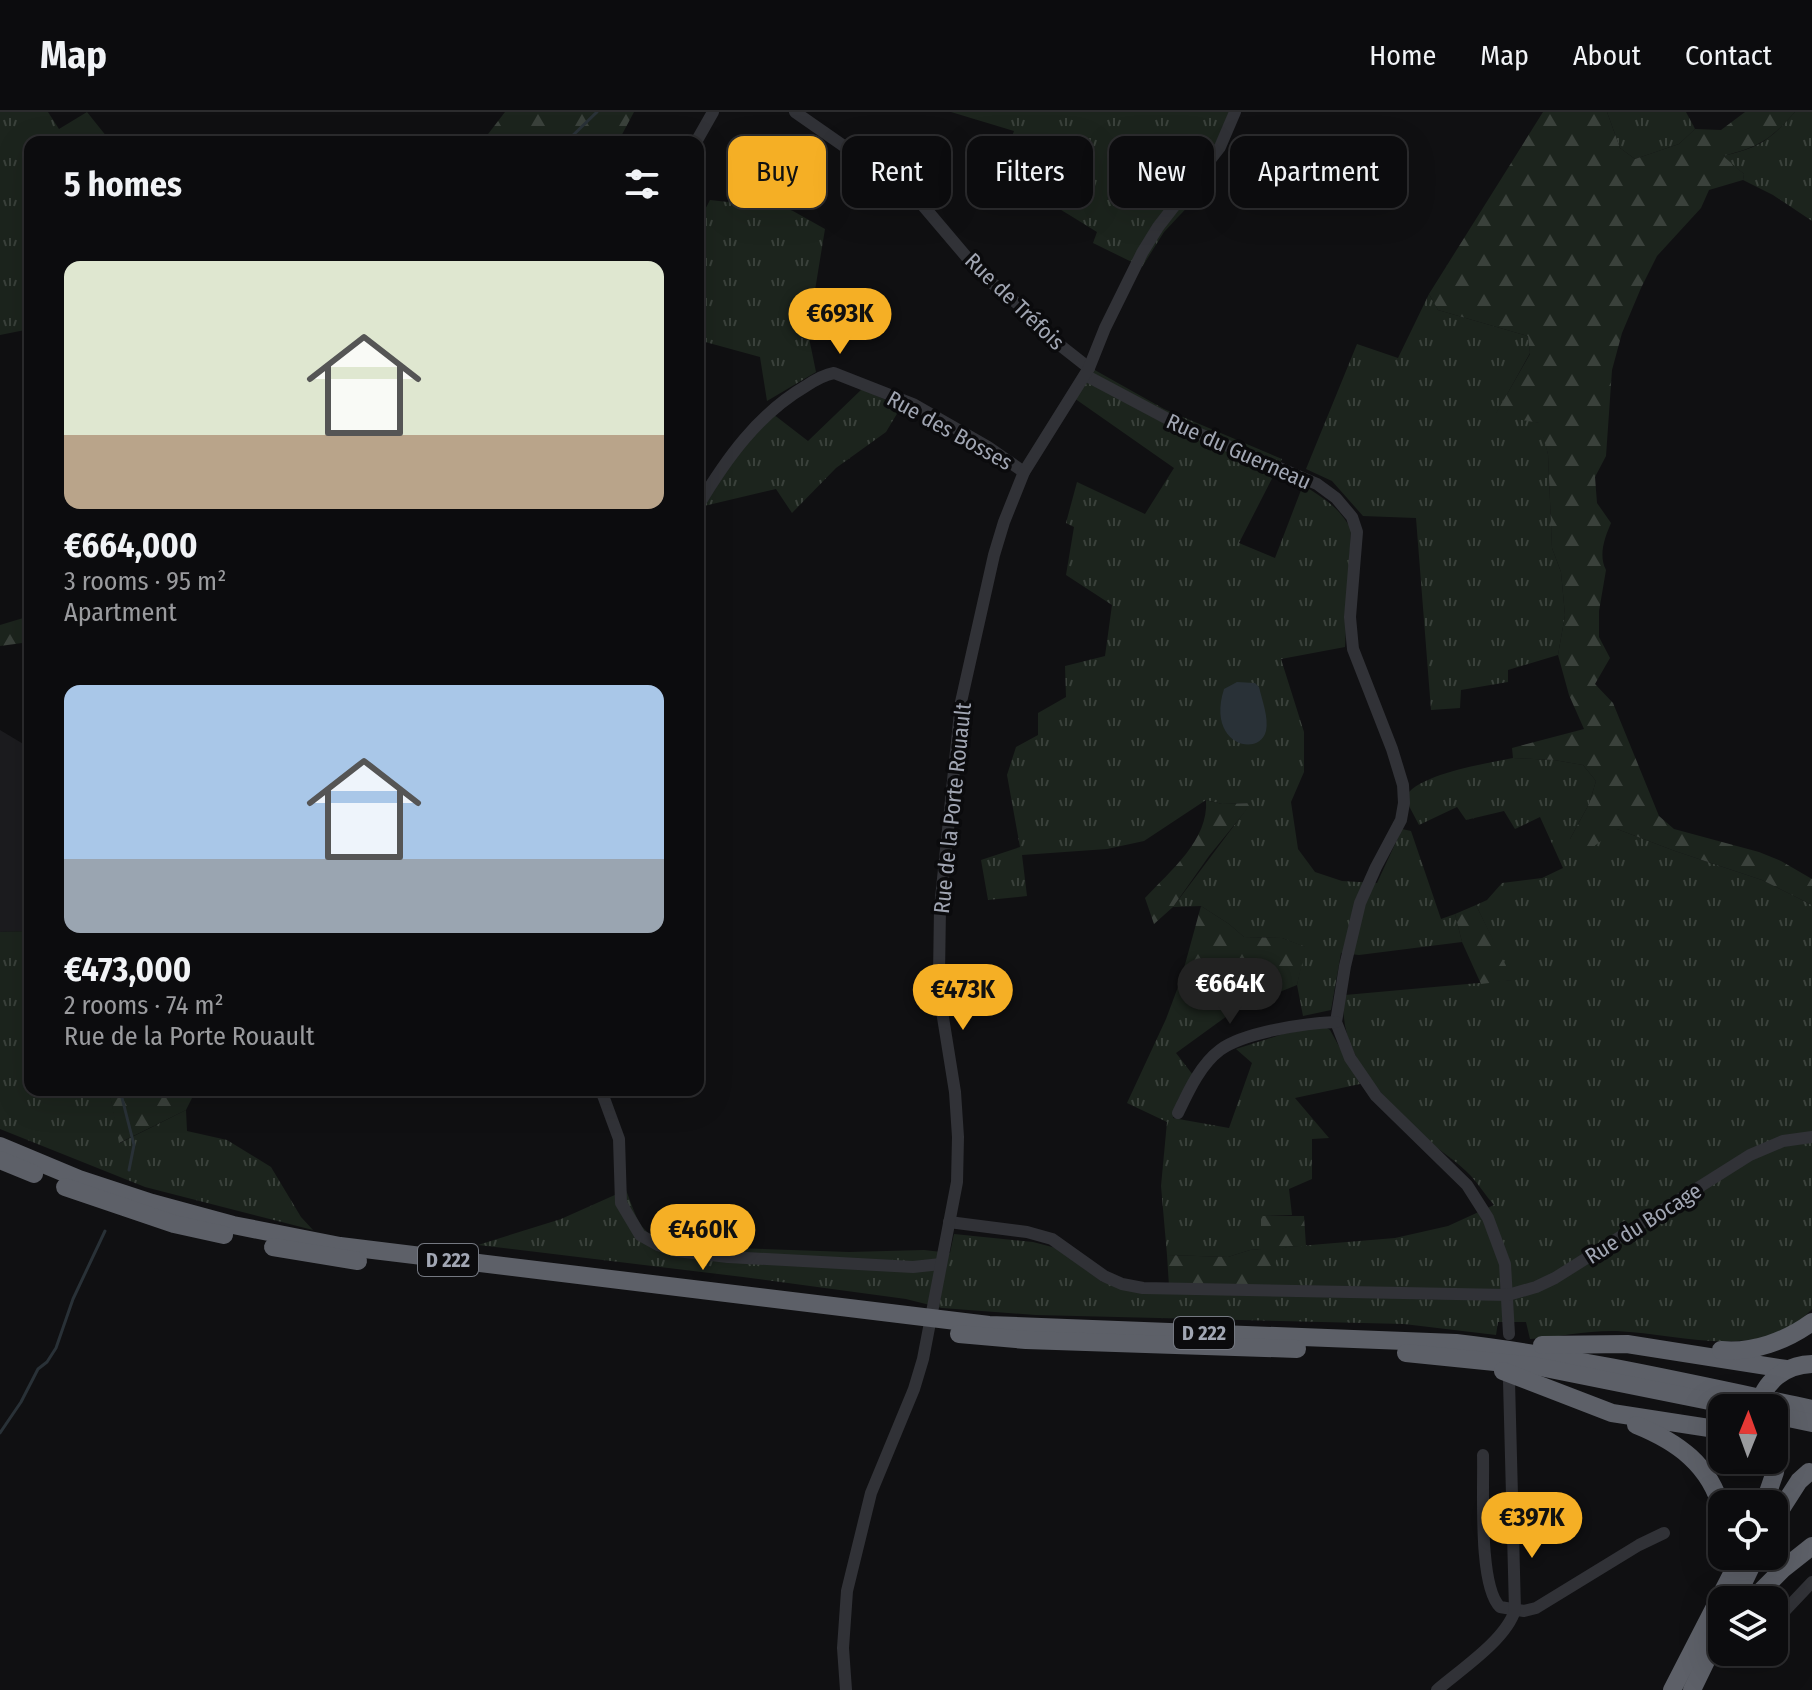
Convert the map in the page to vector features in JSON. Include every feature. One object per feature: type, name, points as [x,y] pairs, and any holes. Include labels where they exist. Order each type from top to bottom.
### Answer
[{"type":"highway","name":"D 222","points":[[0,1146],[79,1179],[152,1203],[287,1237],[907,1322]]},
{"type":"highway","name":"D 222","points":[[0,1160],[91,1197],[174,1224],[296,1252],[951,1327],[1026,1340],[1431,1354],[1548,1368],[1708,1397]]},
{"type":"highway","points":[[1456,1343],[1480,1339],[1546,1345],[1627,1344],[1736,1351],[1769,1344],[1798,1332],[1812,1322]]},
{"type":"highway","name":"D 222","points":[[951,1327],[1456,1343],[1544,1354],[1709,1394]]},
{"type":"highway","points":[[1627,1344],[1786,1369],[1812,1364]]},
{"type":"highway","points":[[1431,1354],[1522,1376],[1670,1440],[1703,1469],[1716,1490]]},
{"type":"highway","points":[[1759,1394],[1786,1369]]},
{"type":"highway","name":"D 222","points":[[1788,1411],[1812,1409]]},
{"type":"highway","points":[[1612,1413],[1708,1428]]},
{"type":"highway","name":"D 222","points":[[1788,1414],[1812,1423]]},
{"type":"highway","points":[[1788,1466],[1810,1471]]},
{"type":"highway","points":[[1788,1498],[1810,1471]]},
{"type":"highway","points":[[1766,1586],[1812,1546]]},
{"type":"highway","points":[[1671,1690],[1723,1570]]},
{"type":"highway","points":[[1671,1690],[1734,1570]]},
{"type":"highway","points":[[1695,1686],[1708,1658]]},
{"type":"highway","points":[[1695,1686],[1710,1666]]},
{"type":"street","points":[[699,136],[713,112]]},
{"type":"street","name":"Rue de Tréfois","points":[[795,112],[914,195],[981,274],[1025,310],[1087,372]]},
{"type":"street","name":"Rue de la Porte Rouault","points":[[846,1690],[844,1620],[853,1563],[871,1493],[914,1389],[923,1359],[957,1182],[955,1092],[944,1031],[939,975],[940,908],[961,702],[975,635],[1004,522],[1024,472],[1087,372],[1142,253],[1158,227],[1220,147],[1235,112]]},
{"type":"street","name":"Rue du Guerneau","points":[[1087,372],[1181,426],[1317,484],[1336,498],[1352,517],[1357,532],[1350,617],[1353,649],[1403,785],[1401,820],[1360,903],[1336,1022]]},
{"type":"street","name":"Rue des Bosses","points":[[704,496],[720,468],[769,411],[827,374],[840,374],[913,404],[988,447],[1024,472]]},
{"type":"street","points":[[1178,1113],[1189,1088],[1219,1051],[1270,1032],[1311,1023],[1336,1022],[1350,1058],[1376,1096],[1467,1185],[1479,1201],[1496,1233],[1505,1264],[1509,1334]]},
{"type":"street","points":[[603,1096],[619,1139],[621,1203],[640,1235],[658,1245],[677,1251],[728,1257],[913,1267],[941,1264]]},
{"type":"street","name":"Rue du Bocage","points":[[949,1222],[1027,1232],[1052,1239],[1104,1276],[1143,1288],[1508,1295],[1555,1278],[1750,1155],[1783,1141],[1812,1137]]},
{"type":"street","points":[[1437,1690],[1507,1628],[1515,1610],[1509,1381]]},
{"type":"street","points":[[1483,1455],[1484,1550],[1492,1595],[1500,1607],[1515,1610],[1536,1608],[1664,1533]]},
{"type":"street","points":[[1788,1608],[1812,1582]]},
{"type":"shaded area","points":[[1237,682],[1255,683],[1259,687],[1267,726],[1261,739],[1254,744],[1236,741],[1222,723],[1220,708],[1224,689]]},
{"type":"shaded area","points":[[0,730],[24,744],[24,931],[0,932]]},
{"type":"green space","points":[[0,112],[48,112],[59,129],[87,112],[106,136],[24,136],[24,330],[0,335]]},
{"type":"green space","points":[[505,112],[634,112],[621,136],[487,136]]},
{"type":"green space","points":[[951,112],[1229,112],[1214,147],[1214,136],[1109,136],[1109,208],[1187,208],[1164,232],[1142,267],[1093,243],[1097,232],[1058,208],[1093,208],[1093,136],[1012,136],[1014,131]]},
{"type":"green space","points":[[1543,112],[1607,112],[1620,148],[1635,159],[1679,144],[1695,129],[1721,130],[1745,112],[1795,112],[1763,141],[1723,156],[1744,174],[1743,180],[1709,190],[1701,208],[1657,256],[1622,333],[1612,370],[1606,456],[1595,477],[1597,503],[1611,523],[1603,546],[1606,570],[1599,611],[1599,637],[1610,658],[1595,684],[1613,703],[1659,816],[1674,829],[1759,852],[1812,879],[1812,905],[1762,880],[1617,829],[1585,853],[1570,839],[1589,804],[1596,781],[1583,765],[1513,758],[1512,748],[1584,729],[1569,695],[1558,655],[1565,615],[1561,572],[1552,548],[1548,454],[1539,423],[1495,415],[1530,354],[1528,336],[1438,310],[1429,294]]},
{"type":"green space","points":[[1607,112],[1686,112],[1695,129],[1679,144],[1635,159],[1620,148]]},
{"type":"green space","points":[[1795,112],[1812,112],[1812,221],[1773,195],[1743,180],[1744,174],[1722,156],[1763,142]]},
{"type":"green space","points":[[710,200],[728,202],[728,208],[786,208],[825,229],[808,333],[816,372],[767,401],[760,357],[704,342],[704,212]]},
{"type":"green space","points":[[1429,294],[1438,310],[1528,336],[1530,353],[1496,414],[1540,423],[1548,454],[1552,548],[1561,572],[1565,615],[1558,655],[1508,670],[1508,682],[1461,690],[1460,708],[1431,710],[1416,518],[1363,516],[1332,481],[1306,469],[1357,344],[1398,358]]},
{"type":"green space","points":[[1093,369],[1164,409],[1282,459],[1239,543],[1275,558],[1303,485],[1337,510],[1351,530],[1345,647],[1281,659],[1304,732],[1304,772],[1291,802],[1298,849],[1315,872],[1342,881],[1377,883],[1402,829],[1411,831],[1441,919],[1455,914],[1462,942],[1359,955],[1341,953],[1331,1010],[1303,1016],[1297,985],[1305,947],[1282,938],[1244,937],[1201,906],[1173,907],[1251,803],[1222,804],[1206,800],[1144,841],[1107,849],[1022,855],[1027,896],[988,900],[981,860],[1020,847],[1007,775],[1016,747],[1038,735],[1038,713],[1066,697],[1065,666],[1105,656],[1112,605],[1066,575],[1074,527],[1066,523],[1077,482],[1145,514],[1174,468],[1074,398]]},
{"type":"green space","points":[[862,389],[901,407],[886,432],[836,468],[792,513],[776,489],[704,506],[733,459],[773,414],[808,441]]},
{"type":"green space","points":[[24,618],[24,643],[0,646],[0,625]]},
{"type":"green space","points":[[1513,758],[1583,765],[1596,781],[1589,804],[1570,839],[1617,829],[1762,880],[1812,905],[1812,1309],[1792,1326],[1769,1336],[1745,1340],[1694,1340],[1617,1331],[1530,1339],[1526,1322],[1498,1322],[1496,1335],[1404,1324],[1036,1315],[942,1308],[906,1299],[478,1245],[561,1219],[626,1190],[647,1232],[674,1246],[950,1253],[954,1234],[1033,1242],[1056,1248],[1102,1282],[1169,1286],[1287,1247],[1395,1238],[1448,1226],[1494,1205],[1466,1171],[1428,1140],[1382,1093],[1356,1057],[1344,1016],[1345,995],[1512,980],[1476,905],[1487,900],[1502,883],[1542,878],[1563,868],[1540,817],[1515,829],[1504,811],[1466,820],[1457,807],[1419,825],[1409,806],[1409,792],[1443,774]]},
{"type":"green space","points":[[1206,800],[1222,804],[1252,803],[1173,907],[1154,924],[1145,898],[1195,841],[1205,815]]},
{"type":"green space","points":[[1476,905],[1513,980],[1481,984],[1462,942],[1455,914]]},
{"type":"green space","points":[[1201,906],[1244,937],[1282,938],[1306,947],[1297,985],[1262,999],[1248,975],[1211,996],[1181,979]]},
{"type":"green space","points":[[24,931],[24,1096],[110,1096],[120,1143],[186,1110],[187,1131],[227,1140],[271,1167],[301,1217],[313,1230],[145,1187],[0,1129],[0,932]]},
{"type":"green space","points":[[1181,979],[1211,996],[1227,1016],[1176,1053],[1193,1075],[1178,1099],[1173,1118],[1229,1128],[1252,1063],[1236,1049],[1283,1034],[1324,1026],[1330,1030],[1360,1084],[1295,1098],[1329,1138],[1312,1139],[1312,1179],[1289,1189],[1292,1215],[1261,1216],[1261,1249],[1228,1257],[1167,1255],[1161,1186],[1167,1122],[1127,1103]]},
{"type":"green space","points":[[110,1096],[193,1096],[186,1110],[119,1143]]},
{"type":"green space","points":[[1261,1216],[1304,1216],[1306,1246],[1277,1251],[1273,1286],[1169,1286],[1167,1255],[1228,1257],[1261,1249]]},
{"type":"waterway","points":[[572,136],[597,112]]},
{"type":"waterway","points":[[122,1096],[134,1145],[129,1170]]},
{"type":"waterway","points":[[0,1433],[38,1369],[56,1348],[73,1299],[105,1231]]}]
